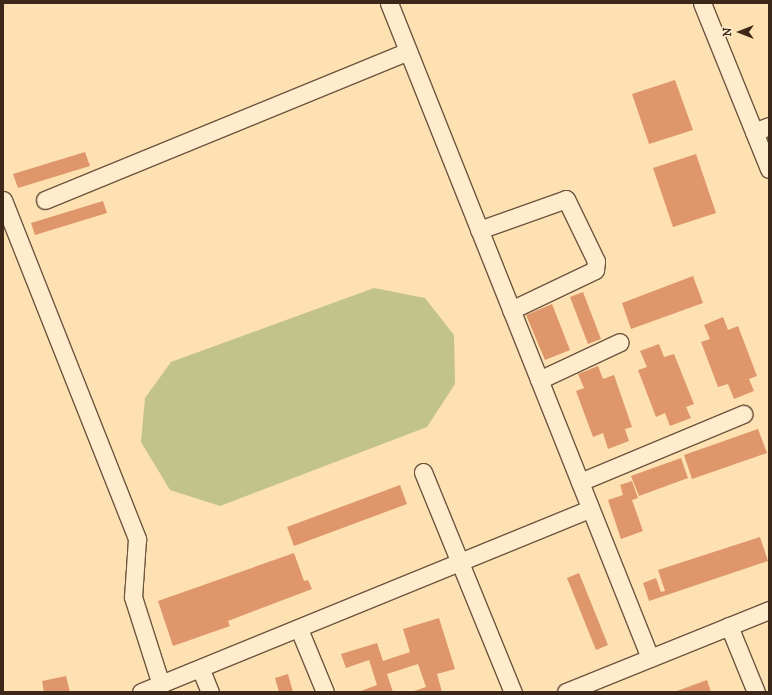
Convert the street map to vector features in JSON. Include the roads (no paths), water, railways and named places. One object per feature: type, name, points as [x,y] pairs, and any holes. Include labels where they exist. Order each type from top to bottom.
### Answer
[{"type":"lane","points":[[389,3],[650,658]]},
{"type":"lane","points":[[702,3],[762,129],[769,169]]},
{"type":"lane","points":[[45,200],[408,51]]},
{"type":"lane","points":[[479,230],[566,199],[596,261],[595,270],[511,310]]},
{"type":"lane","points":[[3,200],[137,539],[133,597],[161,685]]},
{"type":"lane","points":[[539,380],[620,342]]},
{"type":"lane","points":[[580,482],[743,414]]},
{"type":"lane","points":[[423,472],[513,692]]},
{"type":"lane","points":[[141,692],[201,670],[590,509]]},
{"type":"lane","points":[[570,691],[769,610]]},
{"type":"lane","points":[[729,626],[756,692]]},
{"type":"lane","points":[[299,629],[325,692]]},
{"type":"lane","points":[[201,670],[210,692]]}]
